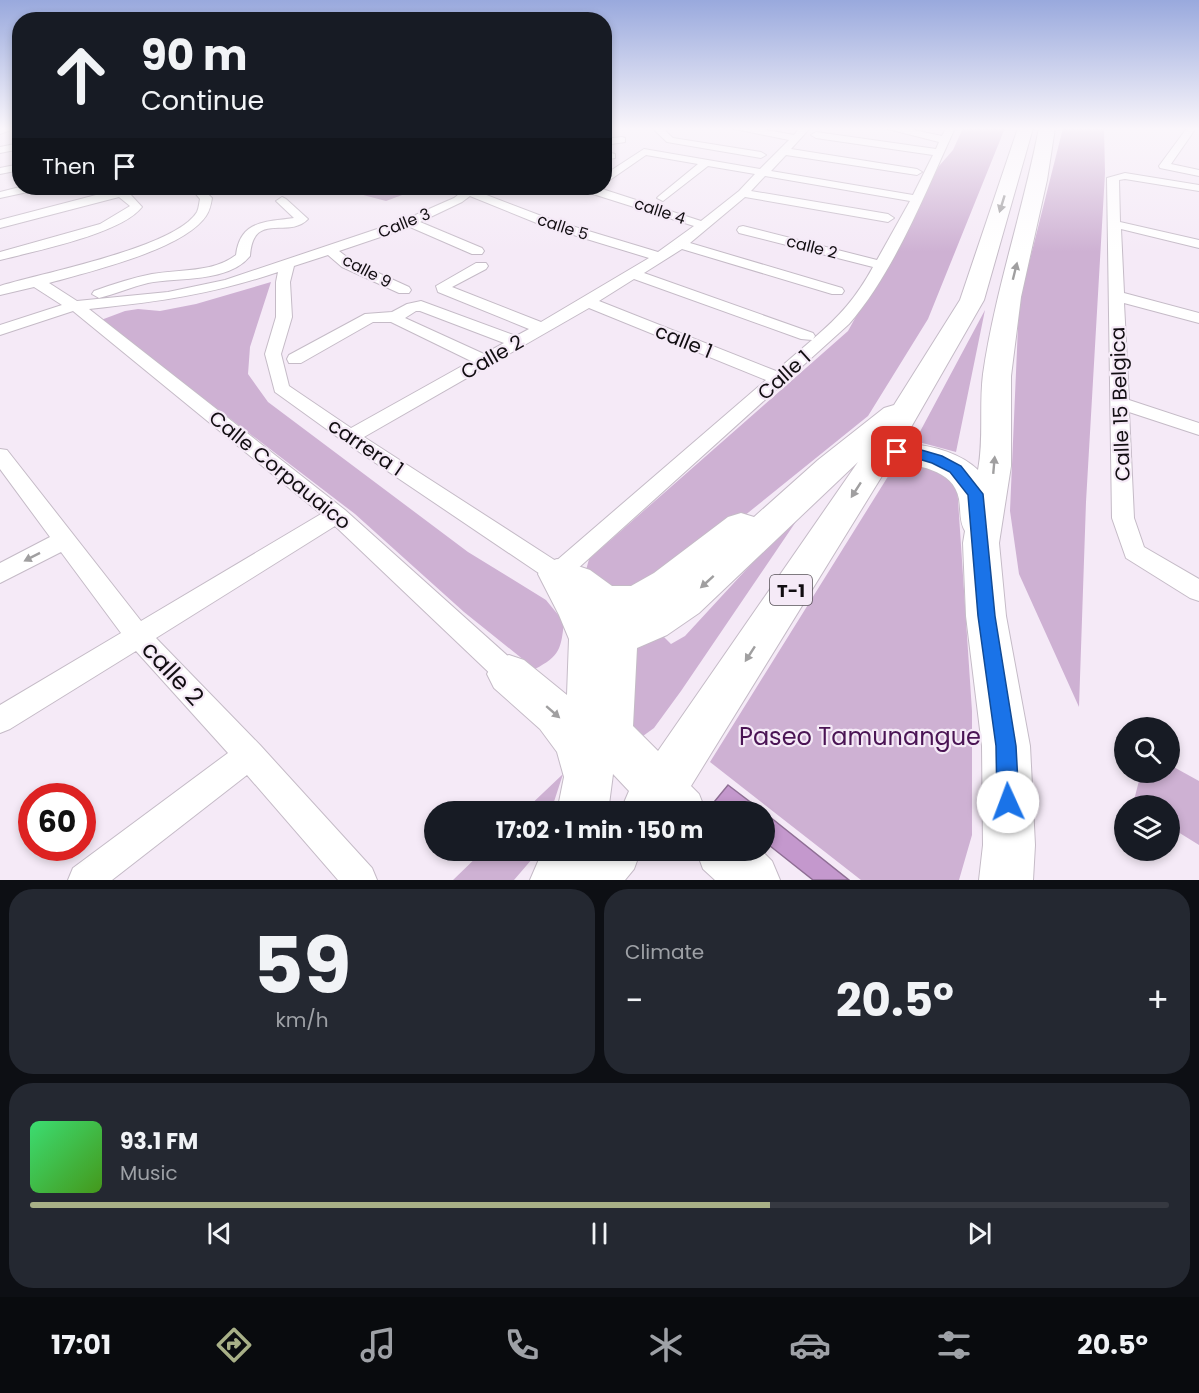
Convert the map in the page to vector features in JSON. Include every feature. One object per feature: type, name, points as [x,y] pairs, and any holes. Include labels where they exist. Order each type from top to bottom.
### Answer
[{"type":"main road","name":"T-1","points":[[664,801],[853,457],[921,388],[972,300],[1013,169]]},
{"type":"main road","points":[[981,543],[995,466],[998,376],[1009,297],[1040,169]]},
{"type":"main road","points":[[659,801],[618,744],[610,728],[610,619],[615,604],[647,597],[668,586],[754,515],[853,457],[913,453],[937,459],[956,469],[976,494],[986,616],[1006,746],[1009,868]]},
{"type":"main road","points":[[558,574],[576,581],[610,619]]},
{"type":"main road","points":[[558,574],[590,639],[589,687],[593,750],[584,799]]},
{"type":"main road","points":[[509,674],[566,723],[583,751],[584,799]]},
{"type":"main road","points":[[557,880],[566,861]]},
{"type":"main road","points":[[592,880],[607,861]]},
{"type":"main road","points":[[733,861],[753,880]]},
{"type":"street","points":[[663,198],[699,169]]},
{"type":"street","points":[[744,169],[917,199]]},
{"type":"street","name":"Calle 2","points":[[350,437],[588,302],[681,244],[743,193],[766,169]]},
{"type":"street","points":[[898,169],[917,172]]},
{"type":"street","name":"Calle 1","points":[[558,574],[843,321],[864,297],[931,169]]},
{"type":"street","points":[[1179,169],[1199,173]]},
{"type":"street","name":"Calle 15 Belgica","points":[[1199,190],[1125,176],[1113,178],[1123,518],[1134,552],[1199,591]]},
{"type":"street","points":[[743,193],[888,218]]},
{"type":"street","points":[[0,224],[108,195]]},
{"type":"street","points":[[0,256],[118,221],[136,207],[123,195]]},
{"type":"street","points":[[0,298],[38,282],[137,251],[175,235],[201,215],[206,198],[203,195]]},
{"type":"street","name":"Calle 3","points":[[78,308],[192,302],[244,288],[330,250],[410,222],[461,195]]},
{"type":"street","name":"calle 5","points":[[483,195],[548,223],[660,257]]},
{"type":"street","name":"calle 4","points":[[610,195],[705,226]]},
{"type":"street","points":[[0,330],[78,308],[143,280],[233,263],[243,256],[245,239],[249,234],[266,227],[302,219],[282,201]]},
{"type":"street","points":[[410,222],[479,259],[443,286],[443,289],[542,328]]},
{"type":"street","points":[[1115,224],[1199,244]]},
{"type":"street","name":"calle 2","points":[[743,230],[882,265]]},
{"type":"street","points":[[681,244],[837,291]]},
{"type":"street","name":"calle 9","points":[[330,250],[347,264],[404,290]]},
{"type":"street","name":"carrera 1","points":[[286,268],[284,317],[273,354],[281,388],[350,437],[558,574]]},
{"type":"street","points":[[633,274],[807,336]]},
{"type":"street","points":[[0,291],[25,283],[38,282]]},
{"type":"street","name":"Calle Corpauaico","points":[[38,282],[78,308],[337,515],[509,674]]},
{"type":"street","points":[[1117,296],[1199,318]]},
{"type":"street","name":"calle 1","points":[[588,302],[780,379]]},
{"type":"street","points":[[295,359],[370,317],[395,316],[412,307],[421,306],[518,342]]},
{"type":"street","points":[[395,316],[400,322],[485,361]]},
{"type":"street","points":[[1119,403],[1199,429]]},
{"type":"street","name":"calle 2","points":[[4,465],[138,636],[249,755],[360,880]]},
{"type":"street","points":[[0,720],[337,515]]},
{"type":"street","points":[[0,574],[65,540]]},
{"type":"street","points":[[85,880],[249,755]]},
{"type":"green space","points":[[937,169],[988,169],[928,319],[868,416],[661,583],[605,593],[585,574],[589,559],[848,331]]},
{"type":"green space","points":[[1053,169],[1105,169],[1086,502],[1079,707],[1019,574],[1010,511],[1019,303]]},
{"type":"green space","points":[[363,195],[402,195],[386,201]]},
{"type":"green space","points":[[271,282],[250,347],[248,374],[268,402],[468,552],[546,600],[564,622],[558,651],[550,660],[535,669],[464,612],[355,514],[101,320],[125,311],[138,309],[160,311],[196,304]]},
{"type":"green space","points":[[985,310],[956,452],[915,441]]},
{"type":"green space","name":"Paseo Tamunangue","points":[[924,460],[957,485],[972,711],[972,835],[959,880],[861,880],[775,813],[775,801],[760,801],[710,762],[892,470],[903,461]]},
{"type":"green space","points":[[812,498],[654,728],[643,736],[619,717],[633,644],[661,634],[671,644],[685,636]]},
{"type":"green space","points":[[1180,771],[1199,781],[1199,845],[1180,833],[1180,795],[1135,795],[1138,783],[1180,783]]},
{"type":"green space","points":[[563,774],[554,801],[535,801]]},
{"type":"green space","points":[[473,861],[530,861],[514,880],[453,880]]},
{"type":"shaded area","points":[[728,785],[749,801],[715,801]]},
{"type":"shaded area","points":[[775,821],[849,880],[813,880],[775,850]]},
{"type":"route","points":[[897,452],[937,459],[956,469],[976,494],[986,616],[1006,746],[1008,802]]}]
